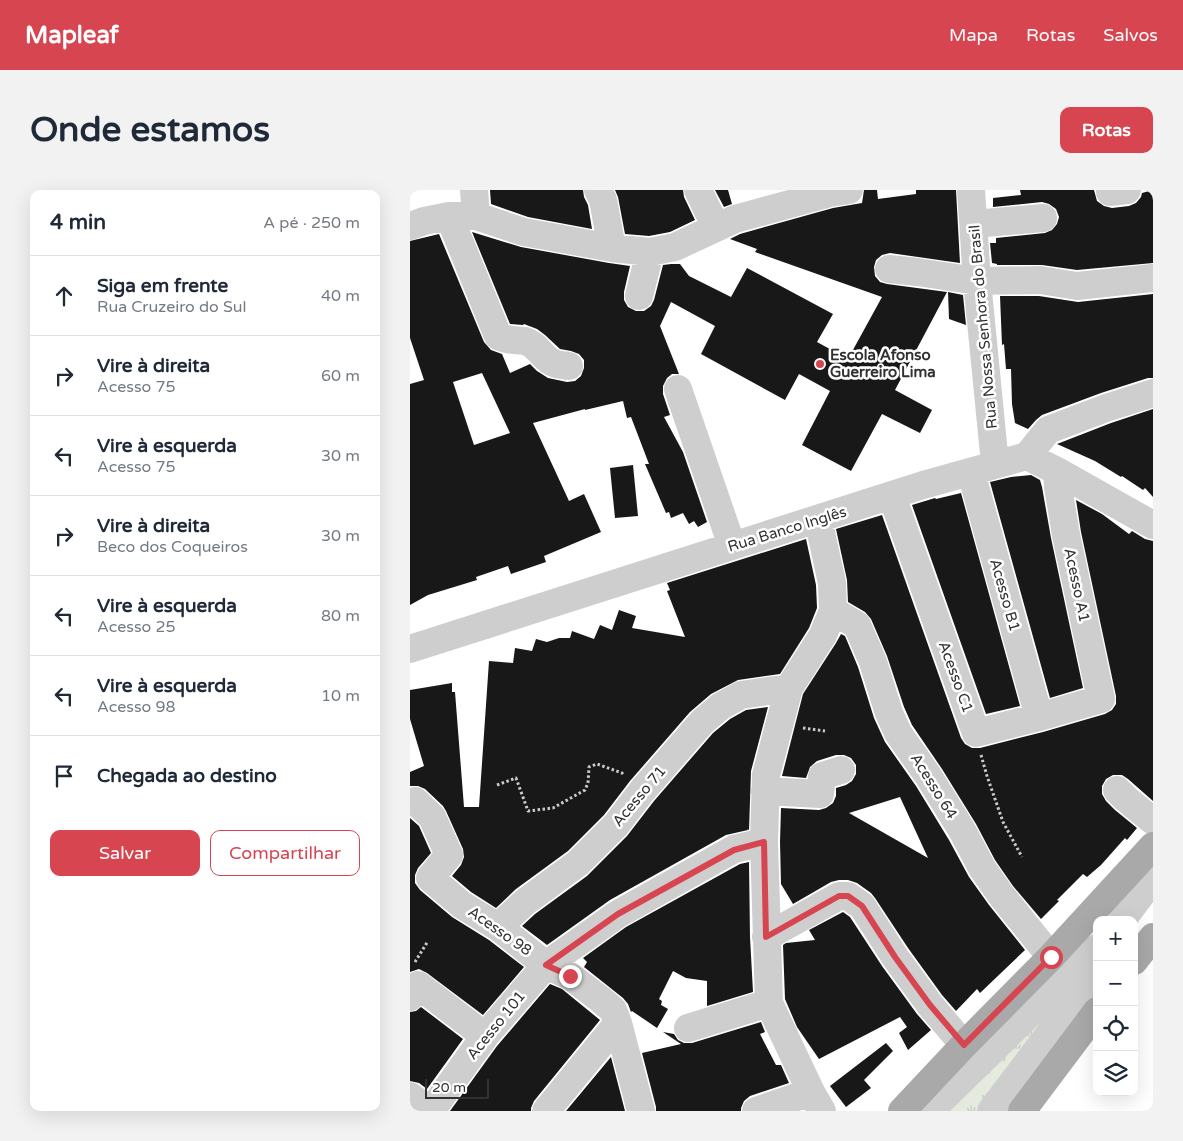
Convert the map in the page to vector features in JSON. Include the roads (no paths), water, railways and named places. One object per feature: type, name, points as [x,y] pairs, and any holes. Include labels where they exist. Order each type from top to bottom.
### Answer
[{"type":"main road","points":[[902,1111],[1089,917],[1153,846]]},
{"type":"main road","points":[[1138,956],[1153,937]]},
{"type":"main road","points":[[1022,1111],[1093,1016]]},
{"type":"street","points":[[598,190],[603,200],[612,248]]},
{"type":"street","points":[[698,190],[717,226]]},
{"type":"street","name":"Rua Nossa Senhora do Brasil","points":[[971,190],[977,281],[983,468]]},
{"type":"street","points":[[1110,190],[1110,192],[1127,190]]},
{"type":"street","points":[[410,226],[449,216],[475,203],[524,232],[612,248],[650,252],[675,247],[735,218],[836,191]]},
{"type":"street","points":[[449,216],[498,336],[506,340],[525,341],[533,345],[550,362],[556,365],[569,366]]},
{"type":"street","points":[[974,224],[1043,218]]},
{"type":"street","points":[[639,296],[650,252]]},
{"type":"street","points":[[889,269],[977,281],[1040,280],[1077,286],[1153,278]]},
{"type":"street","points":[[678,389],[732,546]]},
{"type":"street","points":[[1153,393],[1048,430],[1028,456],[1153,525]]},
{"type":"street","name":"Rua Banco Inglês","points":[[410,649],[923,485],[1028,456]]},
{"type":"street","name":"Acesso B1","points":[[983,468],[1039,717]]},
{"type":"street","name":"Acesso A1","points":[[1039,717],[1101,699],[1066,535],[1057,471]]},
{"type":"street","name":"Acesso C1","points":[[892,496],[976,733],[1039,717]]},
{"type":"street","points":[[756,1111],[817,1101],[769,1003],[764,842],[766,774],[789,688],[823,635],[833,611],[832,583],[818,520]]},
{"type":"street","name":"Acesso 64","points":[[833,611],[857,626],[873,662],[889,713],[898,732],[963,832],[982,868],[1001,895],[1051,957]]},
{"type":"street","name":"Acesso 71","points":[[498,927],[525,902],[578,862],[616,825],[642,791],[702,722],[721,706],[741,695],[789,688]]},
{"type":"street","points":[[765,791],[820,794],[822,776],[841,770]]},
{"type":"street","points":[[1118,790],[1153,821]]},
{"type":"street","name":"Acesso 98","points":[[415,801],[432,817],[450,856],[430,878],[462,904],[498,927],[546,965],[570,976],[613,1010],[618,1022],[641,1111]]},
{"type":"street","name":"Acesso 101","points":[[431,1111],[486,1036],[546,965],[618,914],[734,850],[764,842]]},
{"type":"street","points":[[1125,916],[1153,879]]},
{"type":"street","points":[[766,937],[839,896],[848,896],[862,906],[895,957],[930,1005],[964,1045]]},
{"type":"street","points":[[1138,927],[1153,909]]},
{"type":"street","points":[[930,1111],[1093,952]]},
{"type":"street","points":[[991,1111],[1093,976]]},
{"type":"street","points":[[410,997],[418,985],[486,1036]]},
{"type":"street","points":[[688,1028],[769,1003]]},
{"type":"street","points":[[546,1111],[618,1022]]},
{"type":"street","points":[[410,1096],[431,1111]]},
{"type":"place","name":"Escola Afonso Guerreiro Lima","points":[[820,364]]}]
